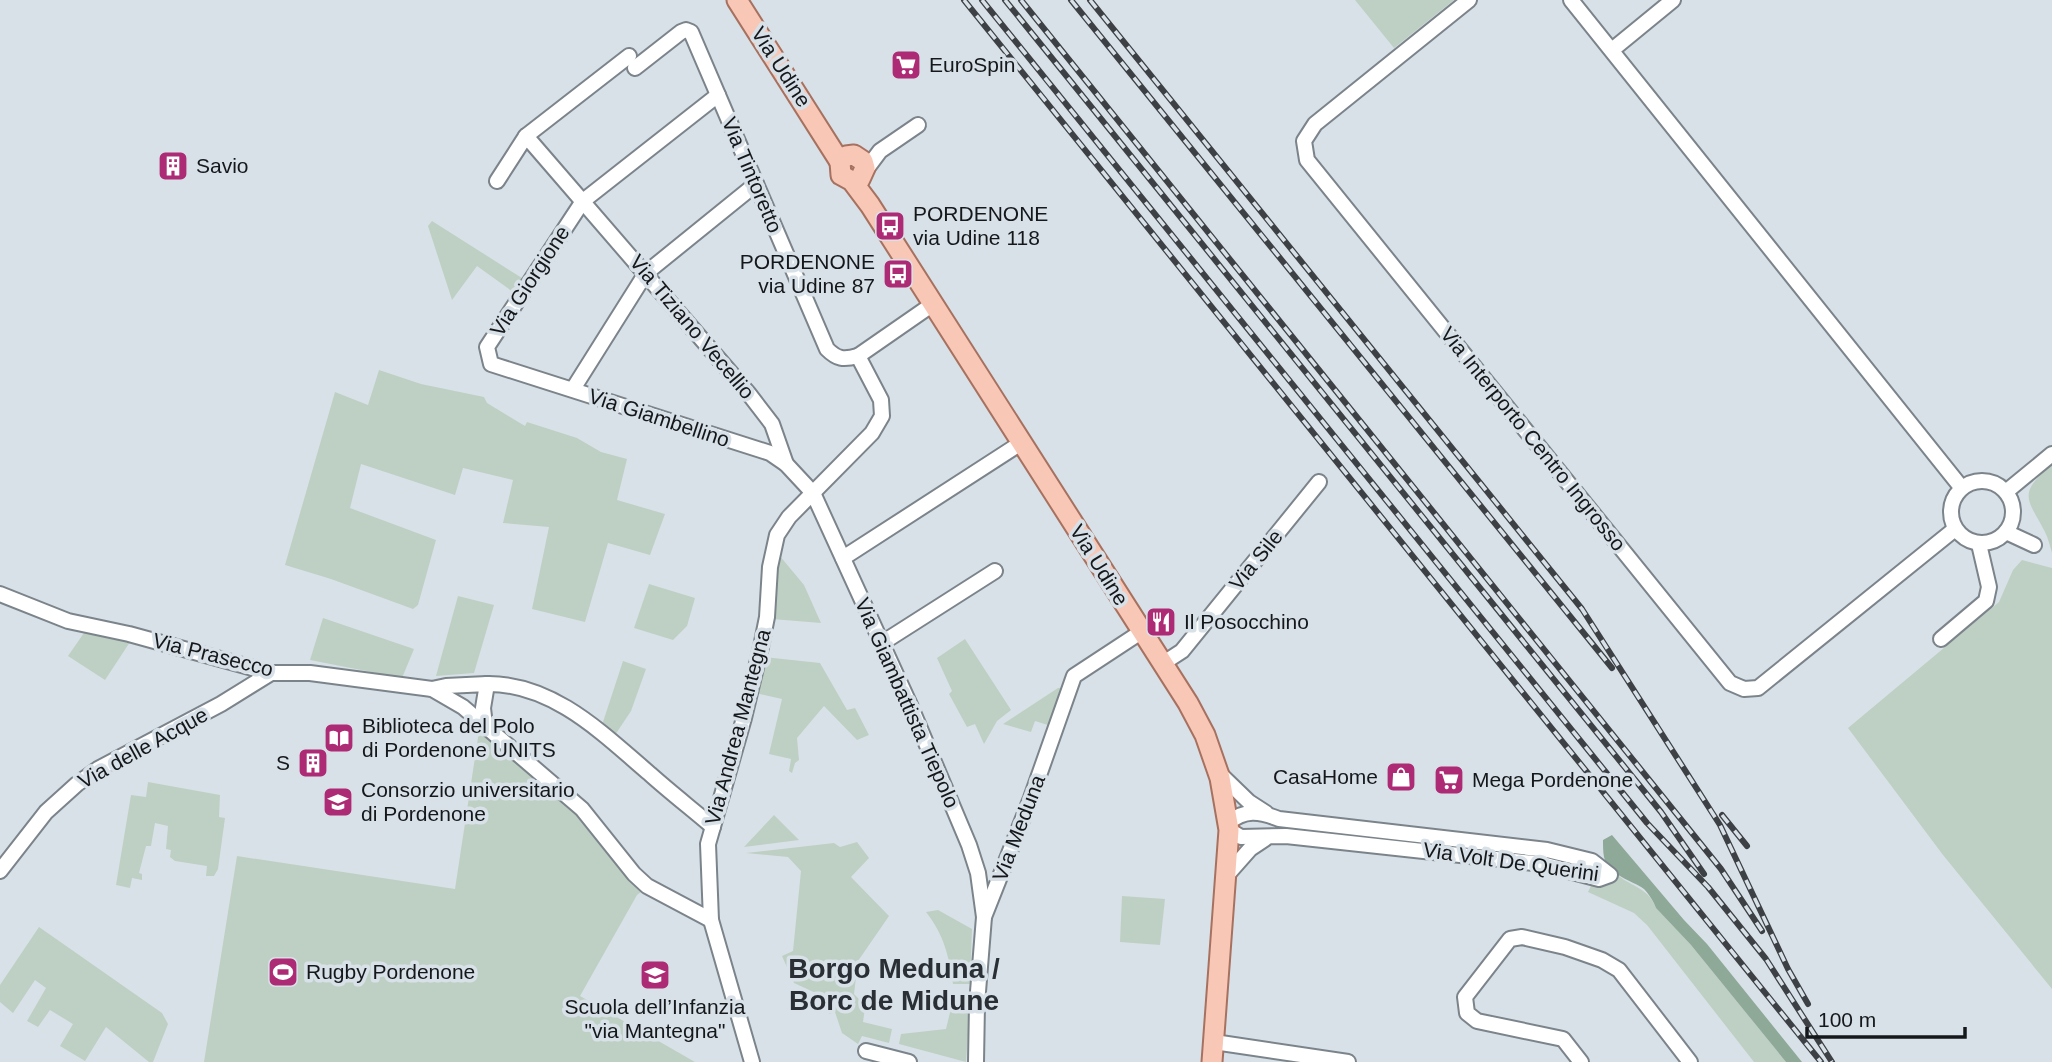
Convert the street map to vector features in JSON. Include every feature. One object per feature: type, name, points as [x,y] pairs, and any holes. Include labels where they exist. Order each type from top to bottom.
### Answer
[{"type":"main road","name":"Via Udine","points":[[737,0],[825,135],[854,167],[870,205],[1188,703],[1205,735],[1219,773],[1229,827],[1212,1062]]},
{"type":"street","name":"Via Interporto Centro Ingrosso","points":[[1469,0],[1315,124],[1304,141],[1307,160],[1730,683],[1744,689],[1758,688],[1955,529]]},
{"type":"street","points":[[1571,0],[1961,487]]},
{"type":"street","points":[[1612,50],[1673,0]]},
{"type":"street","name":"Via Tintoretto","points":[[526,135],[632,62],[686,30],[691,32],[827,349],[837,359],[858,356]]},
{"type":"street","name":"Via Giorgione","points":[[491,364],[487,347],[583,201],[718,95]]},
{"type":"street","points":[[854,167],[918,125]]},
{"type":"street","points":[[497,181],[526,135],[583,201]]},
{"type":"street","points":[[573,389],[646,273],[756,184]]},
{"type":"street","name":"Via Tiziano Vecellio","points":[[583,201],[749,394],[772,424],[786,464]]},
{"type":"street","points":[[858,356],[933,304]]},
{"type":"street","name":"Via Andrea Mantegna","points":[[752,1062],[711,920],[708,844],[761,647],[767,617],[770,567],[777,536],[789,517],[872,433],[882,416],[881,400],[858,356]]},
{"type":"street","name":"Via Giambellino","points":[[491,364],[770,453],[786,464],[814,493]]},
{"type":"street","points":[[843,558],[1021,443]]},
{"type":"street","points":[[2007,491],[2052,454]]},
{"type":"street","points":[[1979,481],[1989,482],[2007,491],[2014,513],[2012,523],[1999,539],[1979,544],[1969,541],[1955,529],[1951,508],[1961,487],[1979,481]]},
{"type":"street","name":"Via Sile","points":[[1162,664],[1182,652],[1319,482]]},
{"type":"street","name":"Via Giambattista Tiepolo","points":[[814,493],[969,845],[978,873],[985,918]]},
{"type":"street","points":[[2006,532],[2034,545]]},
{"type":"street","points":[[1941,639],[1986,601],[1989,587],[1979,544]]},
{"type":"street","points":[[882,643],[995,571]]},
{"type":"street","name":"Via Prasecco","points":[[0,594],[68,621],[130,634],[271,673],[310,673],[432,689],[507,684],[536,694],[593,724],[713,827]]},
{"type":"street","name":"Via Meduna","points":[[976,1062],[977,1003],[985,918],[1074,676],[1141,632]]},
{"type":"street","name":"Via delle Acque","points":[[0,871],[56,802],[98,769],[221,704],[271,673]]},
{"type":"street","points":[[485,725],[483,708],[487,684]]},
{"type":"street","name":"Via Prasecco","points":[[432,689],[455,701],[582,809],[634,874],[647,886],[711,920]]},
{"type":"street","name":"Via Volt De Querini","points":[[1219,773],[1249,802],[1270,815]]},
{"type":"street","name":"Via Volt De Querini","points":[[1270,815],[1258,811],[1246,813],[1237,816],[1229,827],[1241,837],[1275,835],[1495,851],[1547,850],[1592,861],[1609,875],[1599,879],[1495,851],[1270,815]]},
{"type":"street","points":[[1226,876],[1250,849],[1275,835]]},
{"type":"street","points":[[1581,1062],[1563,1039],[1478,1021],[1467,1013],[1465,997],[1510,939],[1522,937],[1565,947],[1602,960],[1619,970],[1690,1062]]},
{"type":"street","points":[[1214,1042],[1298,1054],[1305,1059],[1310,1056],[1348,1062]]},
{"type":"street","points":[[866,1051],[909,1062]]},
{"type":"green space","points":[[1355,0],[1454,0],[1394,48]]},
{"type":"green space","points":[[432,221],[522,278],[513,292],[477,266],[452,300],[428,226]]},
{"type":"green space","points":[[379,370],[421,384],[484,397],[487,403],[525,426],[527,422],[577,438],[601,452],[627,459],[617,500],[665,514],[650,555],[608,543],[585,622],[532,609],[549,527],[503,523],[513,480],[463,468],[455,495],[361,464],[350,508],[436,540],[418,605],[413,609],[285,565],[335,392],[368,405]]},
{"type":"green space","points":[[2052,465],[2052,553],[2046,534],[2030,504],[2029,490]]},
{"type":"green space","points":[[779,555],[804,585],[821,623],[772,619]]},
{"type":"green space","points":[[2022,560],[2052,568],[2052,989],[1943,855],[1848,728],[1999,602],[2013,570]]},
{"type":"green space","points":[[649,584],[695,598],[687,626],[673,640],[634,628]]},
{"type":"green space","points":[[458,596],[494,605],[474,673],[436,676]]},
{"type":"green space","points":[[323,618],[414,649],[402,678],[310,660]]},
{"type":"green space","points":[[86,630],[130,642],[105,680],[68,656]]},
{"type":"green space","points":[[965,639],[1011,710],[997,721],[984,744],[975,724],[967,727],[949,694],[952,691],[937,658]]},
{"type":"green space","points":[[764,657],[820,663],[847,710],[855,708],[869,735],[857,740],[824,706],[797,738],[799,760],[792,773],[789,771],[791,759],[769,754],[782,699],[755,693]]},
{"type":"green space","points":[[623,661],[646,669],[631,711],[615,735],[602,725]]},
{"type":"green space","points":[[1062,688],[1051,726],[1035,721],[1031,732],[1003,724]]},
{"type":"green space","points":[[479,731],[585,823],[641,892],[580,996],[695,1062],[204,1062],[237,856],[455,889]]},
{"type":"green space","points":[[148,782],[220,795],[219,817],[225,818],[218,869],[214,876],[206,876],[207,866],[175,861],[170,857],[171,850],[166,849],[168,826],[155,823],[151,846],[146,846],[139,873],[142,874],[142,880],[132,878],[130,888],[116,885],[131,795],[146,797]]},
{"type":"green space","points":[[774,815],[799,840],[744,847]]},
{"type":"green space","points":[[1612,835],[1707,944],[1802,1062],[1786,1062],[1691,945],[1656,908],[1646,891],[1611,869],[1604,857],[1603,840]]},
{"type":"green space","points":[[857,842],[869,858],[851,877],[889,916],[858,961],[854,994],[861,1001],[866,1001],[863,1022],[892,1029],[889,1043],[862,1036],[858,1044],[842,1033],[835,1012],[829,1014],[820,995],[794,983],[782,956],[793,951],[801,871],[788,857],[746,853],[834,843],[840,847]]},
{"type":"green space","points":[[1604,859],[1624,880],[1648,895],[1656,908],[1691,945],[1786,1062],[1754,1062],[1647,925],[1634,913],[1588,892]]},
{"type":"green space","points":[[1122,896],[1165,899],[1160,945],[1120,942]]},
{"type":"green space","points":[[938,910],[972,929],[970,984],[953,984],[945,946],[926,912]]},
{"type":"green space","points":[[39,927],[162,1013],[168,1024],[153,1062],[149,1062],[106,1027],[85,1061],[60,1046],[73,1024],[50,1010],[38,1027],[27,1021],[46,988],[35,980],[13,1013],[0,1002],[0,985]]},
{"type":"green space","points":[[971,995],[966,1062],[899,1044],[901,1034],[946,1029],[954,996]]},
{"type":"railway","points":[[964,0],[1821,1062]]},
{"type":"railway","points":[[982,0],[1647,823],[1708,887],[1766,959],[1832,1062]]},
{"type":"railway","points":[[1005,0],[1661,812],[1704,874]]},
{"type":"railway","points":[[1021,0],[1721,869],[1762,931]]},
{"type":"railway","points":[[1071,0],[1612,668]]},
{"type":"railway","points":[[1090,0],[1582,609],[1720,825],[1788,969],[1808,1004]]},
{"type":"railway","points":[[1722,815],[1747,846]]},
{"type":"place","name":"EuroSpin","points":[[906,65]]},
{"type":"place","name":"Savio","points":[[173,166]]},
{"type":"place","name":"PORDENONE via Udine 118","points":[[890,226]]},
{"type":"place","name":"PORDENONE via Udine 87","points":[[898,274]]},
{"type":"place","name":"Il Posocchino","points":[[1161,622]]},
{"type":"place","name":"Biblioteca del Polo di Pordenone UNITS","points":[[339,738]]},
{"type":"place","name":"S","points":[[313,763]]},
{"type":"place","name":"CasaHome","points":[[1401,777]]},
{"type":"place","name":"Mega Pordenone","points":[[1449,780]]},
{"type":"place","name":"Consorzio universitario di Pordenone","points":[[338,802]]},
{"type":"place","name":"Rugby Pordenone","points":[[283,972]]},
{"type":"place","name":"Scuola dell’Infanzia \"via Mantegna\"","points":[[655,975]]},
{"type":"district","name":"Borgo Meduna / Borc de Midune","points":[[894,984]]}]
